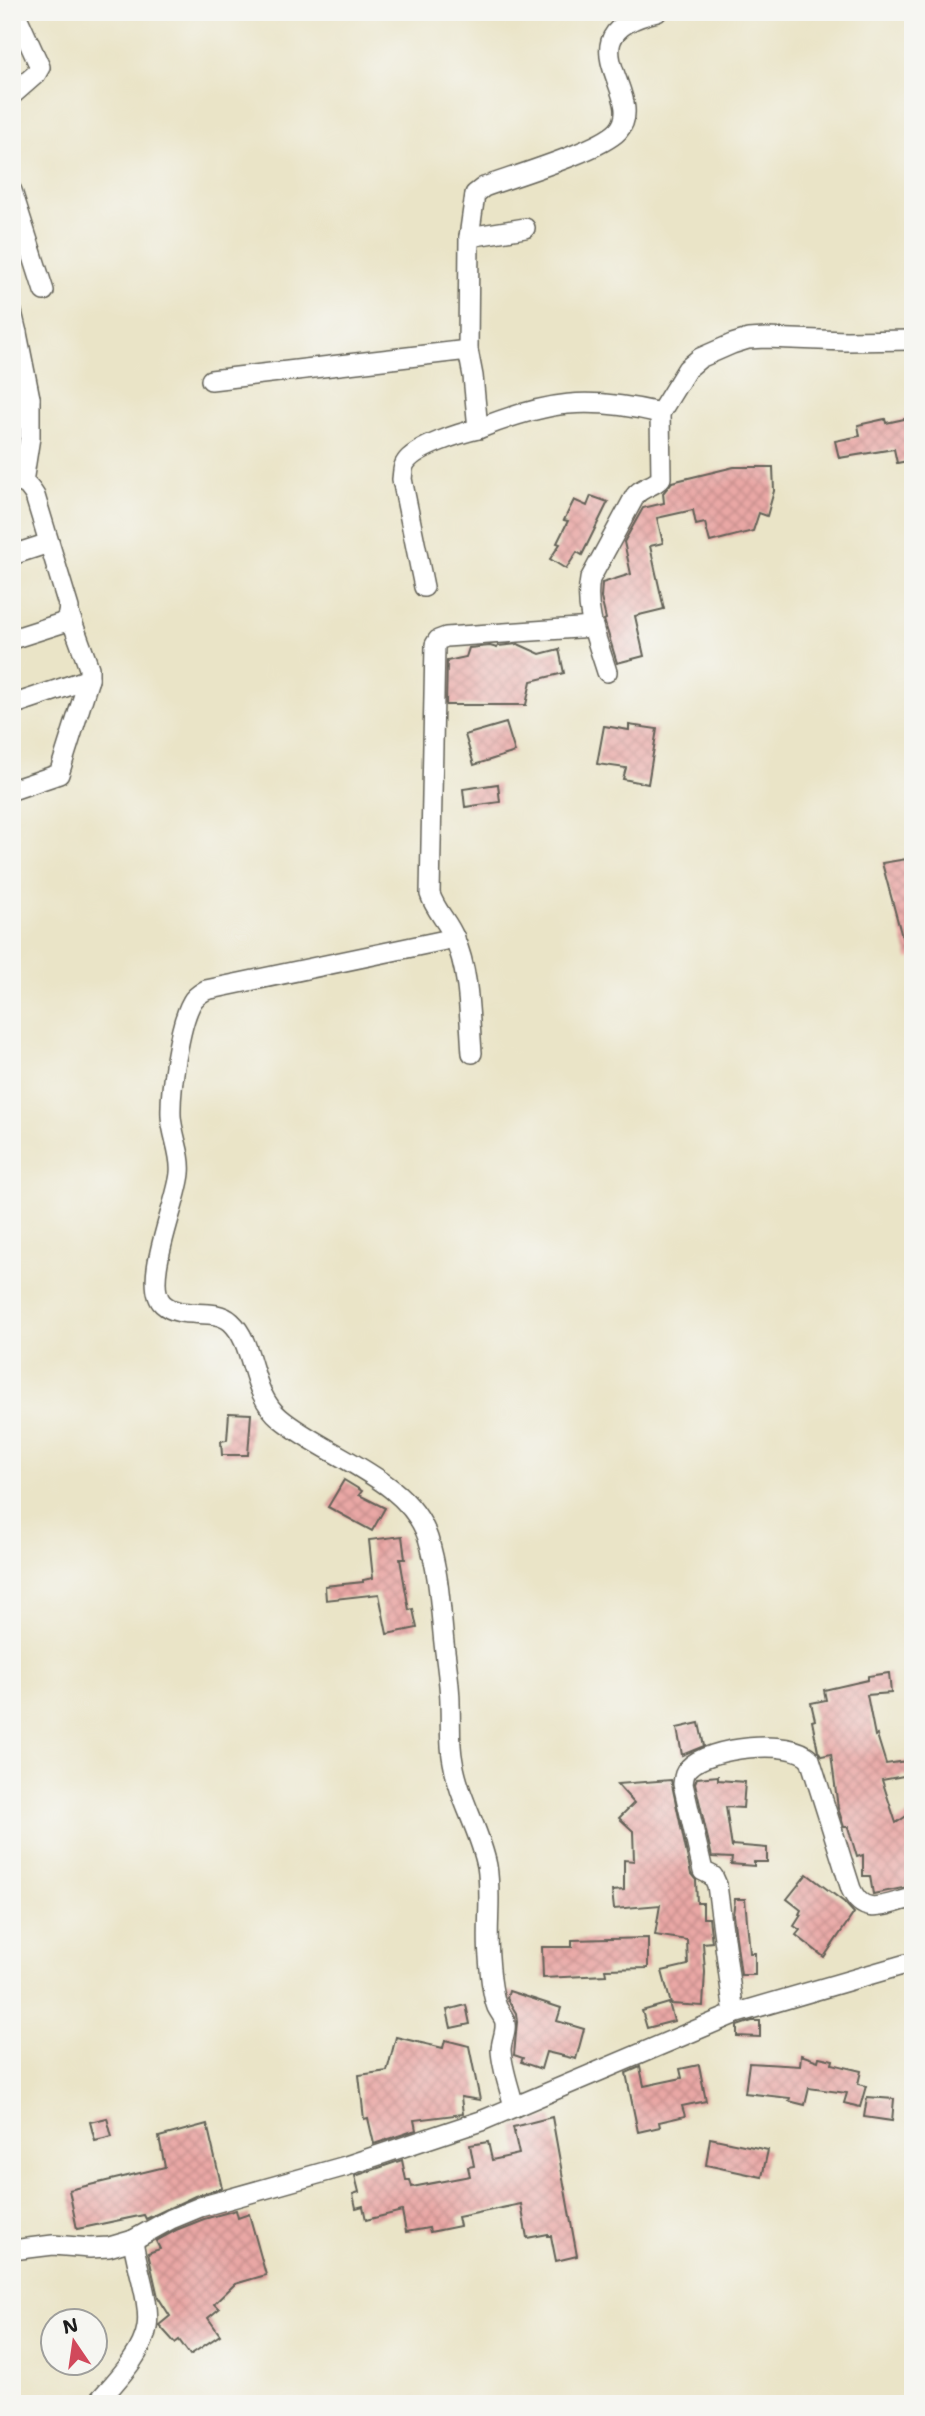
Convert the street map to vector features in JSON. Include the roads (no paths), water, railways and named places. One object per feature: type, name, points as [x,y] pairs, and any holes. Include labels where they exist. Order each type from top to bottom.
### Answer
[{"type":"street","points":[[12,95],[36,74],[40,66],[15,12]]},
{"type":"street","points":[[478,429],[474,376],[468,350],[469,237],[473,200],[478,190],[566,158],[620,130],[624,121],[624,109],[612,62],[611,38],[618,27],[657,12]]},
{"type":"street","points":[[12,191],[44,291]]},
{"type":"street","points":[[469,237],[525,229]]},
{"type":"street","points":[[12,312],[21,402],[30,437],[18,482],[29,487],[34,496],[67,597],[69,613],[89,668],[89,679],[59,774],[12,790]]},
{"type":"street","points":[[607,672],[593,627],[588,589],[590,579],[639,490],[661,478],[660,413],[687,369],[715,350],[748,339],[913,340]]},
{"type":"street","points":[[211,380],[468,350]]},
{"type":"street","points":[[424,587],[402,479],[406,461],[458,433],[478,429],[522,412],[586,402],[624,405],[660,413]]},
{"type":"street","points":[[12,555],[50,543]]},
{"type":"street","points":[[12,639],[62,623],[69,613]]},
{"type":"street","points":[[472,1053],[467,987],[455,938],[430,894],[435,645],[438,640],[446,637],[593,627]]},
{"type":"street","points":[[12,705],[89,679]]},
{"type":"street","points":[[455,938],[206,990],[197,995],[187,1015],[174,1071],[171,1114],[181,1166],[179,1189],[163,1242],[155,1285],[164,1304],[173,1309],[216,1315],[229,1320],[243,1342],[266,1402],[278,1416],[399,1496],[416,1512],[428,1536],[439,1589],[450,1693],[453,1763],[461,1796],[479,1835],[487,1869],[489,1960],[495,2001],[505,2020],[501,2050],[514,2107]]},
{"type":"street","points":[[734,2014],[717,1885],[713,1876],[703,1871],[683,1784],[684,1774],[690,1766],[712,1754],[730,1750],[763,1748],[805,1753],[810,1759],[857,1901],[866,1907],[873,1907],[913,1898]]},
{"type":"street","points":[[12,2250],[53,2245],[109,2247],[133,2240],[201,2207],[346,2166],[481,2121],[734,2014],[913,1962]]},
{"type":"street","points":[[96,2404],[136,2352],[148,2325],[133,2240]]}]
